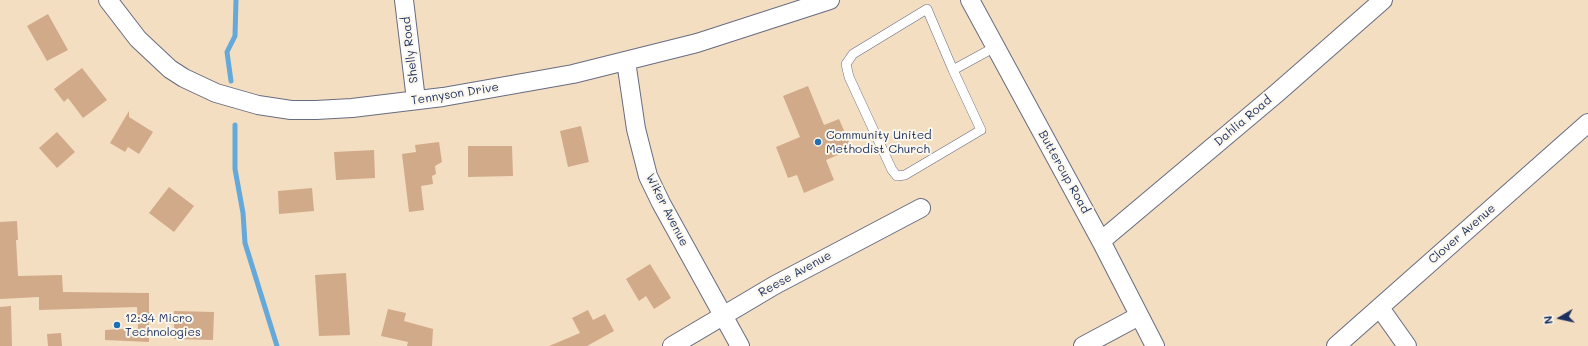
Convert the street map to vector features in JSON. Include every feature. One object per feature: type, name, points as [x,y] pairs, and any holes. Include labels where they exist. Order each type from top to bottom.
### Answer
[{"type":"street","name":"Tennyson Drive","points":[[108,0],[138,39],[170,69],[210,91],[233,99],[258,105],[284,109],[316,110],[443,97],[626,62],[704,41],[830,0]]},
{"type":"street","name":"Shelly Road","points":[[404,0],[416,100]]},
{"type":"street","name":"Buttercup Road","points":[[970,0],[1101,241],[1155,346]]},
{"type":"street","name":"Dahlia Road","points":[[1101,241],[1277,93],[1383,0]]},
{"type":"street","name":"Wiker Avenue","points":[[626,62],[636,129],[648,176],[661,203],[740,346]]},
{"type":"street","name":"Clover Avenue","points":[[1336,346],[1588,123]]},
{"type":"street","name":"Reese Avenue","points":[[672,346],[816,262],[921,208]]},
{"type":"street","points":[[1380,308],[1407,346]]},
{"type":"street","points":[[1083,346],[1139,316]]},
{"type":"lane","points":[[927,9],[953,70],[981,130],[905,175],[897,176],[892,170],[855,91],[849,77],[846,64],[853,54],[927,9]]},
{"type":"lane","points":[[953,70],[995,46]]},
{"type":"building","points":[[48,14],[68,50],[47,61],[27,26]]},
{"type":"building","points":[[82,68],[107,100],[83,118],[68,98],[64,102],[54,89]]},
{"type":"building","name":"Community United Methodist Church","points":[[808,86],[824,125],[839,119],[852,149],[826,160],[834,180],[804,193],[797,175],[788,178],[776,147],[800,137],[783,96]]},
{"type":"building","points":[[129,111],[129,117],[153,132],[139,154],[128,147],[125,152],[110,143]]},
{"type":"building","points":[[581,126],[589,162],[568,167],[560,131]]},
{"type":"building","points":[[57,132],[75,152],[57,168],[39,148]]},
{"type":"building","points":[[439,142],[442,162],[435,166],[436,174],[432,176],[433,184],[421,186],[424,210],[409,212],[402,154],[416,152],[415,145]]},
{"type":"building","points":[[468,146],[512,146],[513,176],[468,177]]},
{"type":"building","points":[[374,150],[375,178],[336,180],[334,152]]},
{"type":"building","points":[[169,187],[194,206],[174,232],[149,213]]},
{"type":"building","points":[[312,188],[314,211],[279,214],[278,191]]},
{"type":"building","points":[[17,221],[18,240],[16,240],[18,276],[62,275],[63,292],[149,293],[149,342],[105,340],[105,330],[138,328],[137,307],[39,310],[39,297],[0,299],[0,222]]},
{"type":"building","points":[[650,264],[671,298],[654,309],[646,296],[639,301],[626,279]]},
{"type":"building","points":[[346,273],[350,335],[319,336],[315,275]]},
{"type":"building","points":[[11,306],[12,346],[0,346],[0,307]]},
{"type":"building","points":[[388,309],[406,313],[404,321],[433,329],[432,346],[407,346],[408,342],[381,336]]},
{"type":"building","points":[[588,310],[593,320],[605,314],[614,331],[587,346],[549,346],[580,333],[572,318]]},
{"type":"building","points":[[174,311],[214,312],[213,340],[174,339]]},
{"type":"building","points":[[61,333],[62,346],[48,346],[47,334]]},
{"type":"waterway","points":[[231,81],[227,52],[235,36],[236,0]]},
{"type":"waterway","points":[[235,125],[235,169],[243,213],[245,243],[277,346]]},
{"type":"place","name":"Community United Methodist Church","points":[[818,142]]},
{"type":"place","name":"12:34 Micro Technologies","points":[[117,325]]}]
